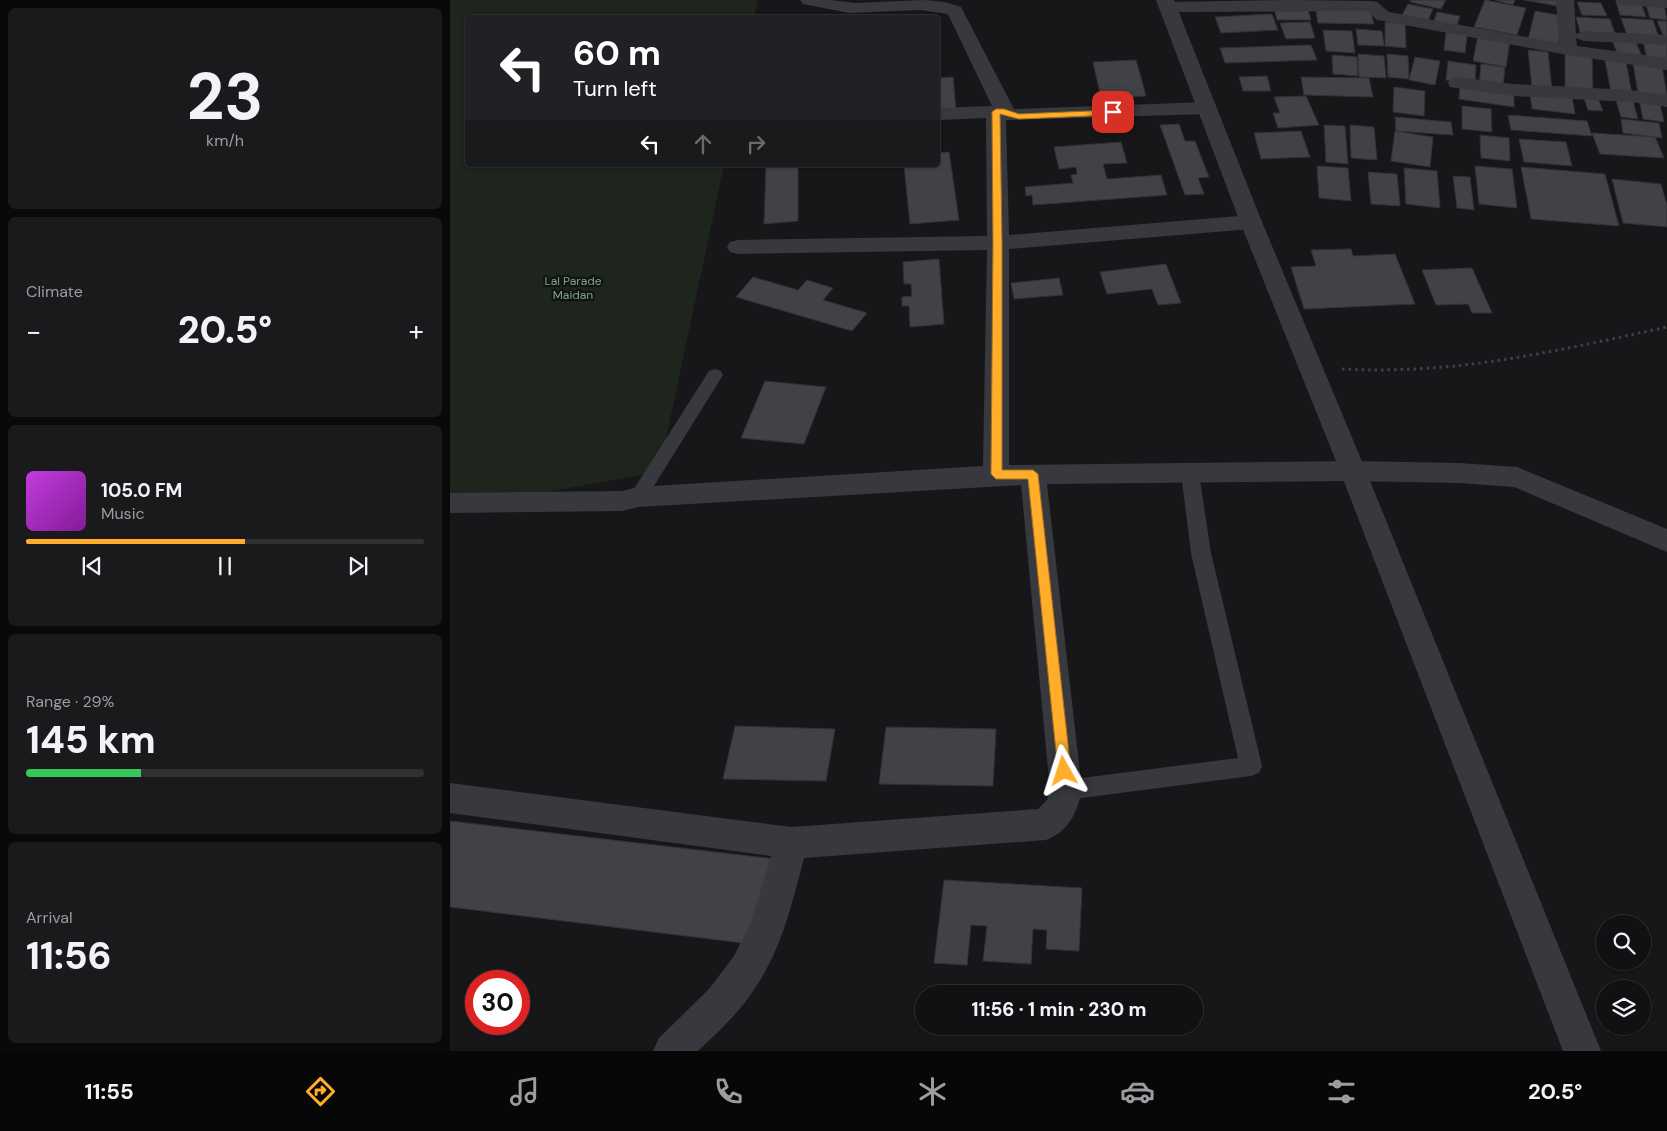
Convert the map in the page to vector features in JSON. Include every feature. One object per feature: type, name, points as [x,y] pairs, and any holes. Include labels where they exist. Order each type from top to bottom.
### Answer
[{"type":"street","points":[[1565,0],[1568,43]]},
{"type":"street","points":[[1624,0],[1667,3]]},
{"type":"street","points":[[819,7],[855,8],[929,4],[949,8],[955,12],[1000,112],[996,474]]},
{"type":"street","points":[[1582,1051],[1353,471],[1251,222],[1167,4],[1370,6],[1383,16],[1568,43],[1667,64]]},
{"type":"street","points":[[1568,43],[1667,40]]},
{"type":"street","points":[[1457,84],[1513,90],[1631,96],[1667,101]]},
{"type":"street","points":[[940,114],[1000,112],[1019,116],[1207,108]]},
{"type":"street","points":[[738,247],[998,243],[1251,222]]},
{"type":"street","points":[[450,504],[622,501],[638,497],[996,474],[1353,471],[1459,473],[1517,477],[1667,541]]},
{"type":"street","points":[[450,798],[792,843],[1046,824],[1062,808],[1066,790],[1033,474]]},
{"type":"street","points":[[672,1051],[734,988],[748,969],[762,940],[792,843]]},
{"type":"lane","points":[[638,497],[715,375]]},
{"type":"lane","points":[[1066,790],[1251,766],[1201,554],[1190,473]]},
{"type":"path","points":[[1311,367],[1401,372],[1462,367],[1530,356],[1667,327]]},
{"type":"green space","name":"Lal Parade Maidan","points":[[450,0],[758,0],[754,15],[465,15],[465,167],[724,167],[659,472],[450,509]]},
{"type":"building","points":[[1411,0],[1446,0],[1441,9],[1410,2]]},
{"type":"building","points":[[1485,0],[1526,8],[1517,35],[1474,27]]},
{"type":"building","points":[[1495,0],[1515,0],[1513,5]]},
{"type":"building","points":[[1524,0],[1559,0],[1557,6]]},
{"type":"building","points":[[1616,1],[1641,3],[1646,17],[1620,15]]},
{"type":"building","points":[[1577,2],[1601,3],[1607,16],[1582,15]]},
{"type":"building","points":[[1645,2],[1664,4],[1667,20],[1650,18]]},
{"type":"building","points":[[1408,4],[1433,9],[1427,23],[1401,17]]},
{"type":"building","points":[[1315,6],[1369,7],[1374,24],[1318,23]]},
{"type":"building","points":[[1274,7],[1307,7],[1311,20],[1277,20]]},
{"type":"building","points":[[1535,11],[1564,16],[1558,45],[1528,40]]},
{"type":"building","points":[[1437,12],[1460,16],[1456,28],[1433,24]]},
{"type":"building","points":[[1272,14],[1278,30],[1221,33],[1215,17]]},
{"type":"building","points":[[1576,17],[1610,19],[1616,37],[1581,35]]},
{"type":"building","points":[[1621,18],[1653,20],[1659,38],[1627,35]]},
{"type":"building","points":[[1657,21],[1667,21],[1667,40],[1665,39]]},
{"type":"building","points":[[1310,22],[1315,38],[1286,39],[1280,23]]},
{"type":"building","points":[[1385,22],[1405,23],[1406,48],[1385,46]]},
{"type":"building","points":[[1356,29],[1382,31],[1384,46],[1358,45]]},
{"type":"building","points":[[1323,30],[1352,31],[1355,53],[1326,51]]},
{"type":"building","points":[[1446,32],[1467,35],[1465,53],[1444,50]]},
{"type":"building","points":[[1478,35],[1510,40],[1506,67],[1473,61]]},
{"type":"building","points":[[1612,40],[1636,42],[1642,57],[1618,55]]},
{"type":"building","points":[[1643,40],[1667,42],[1667,61],[1647,59]]},
{"type":"building","points":[[1311,45],[1317,60],[1225,63],[1220,48]]},
{"type":"building","points":[[1528,50],[1548,52],[1552,90],[1532,88]]},
{"type":"building","points":[[1565,52],[1592,56],[1593,93],[1565,89]]},
{"type":"building","points":[[1358,54],[1384,56],[1386,78],[1359,77]]},
{"type":"building","points":[[1387,54],[1408,56],[1409,79],[1388,77]]},
{"type":"building","points":[[1332,55],[1357,57],[1358,76],[1333,74]]},
{"type":"building","points":[[1415,57],[1440,61],[1435,85],[1409,80]]},
{"type":"building","points":[[1136,60],[1146,96],[1101,98],[1093,62]]},
{"type":"building","points":[[1605,60],[1626,62],[1632,94],[1611,92]]},
{"type":"building","points":[[1448,61],[1476,65],[1475,84],[1446,80]]},
{"type":"building","points":[[1633,63],[1662,66],[1667,96],[1638,93]]},
{"type":"building","points":[[1481,64],[1505,67],[1503,88],[1479,85]]},
{"type":"building","points":[[1267,76],[1271,91],[1243,91],[1239,77]]},
{"type":"building","points":[[953,77],[956,110],[940,111],[940,78]]},
{"type":"building","points":[[1301,77],[1369,78],[1373,97],[1304,95]]},
{"type":"building","points":[[1460,85],[1514,93],[1514,107],[1459,99]]},
{"type":"building","points":[[1394,87],[1425,91],[1424,116],[1393,112]]},
{"type":"building","points":[[1530,93],[1572,97],[1575,114],[1532,109]]},
{"type":"building","points":[[1583,95],[1597,96],[1603,111],[1588,110]]},
{"type":"building","points":[[1306,96],[1319,125],[1278,128],[1273,113],[1280,113],[1274,97]]},
{"type":"building","points":[[1615,97],[1632,98],[1638,119],[1621,117]]},
{"type":"building","points":[[1639,98],[1659,100],[1664,122],[1643,119]]},
{"type":"building","points":[[1462,106],[1491,109],[1492,132],[1462,129]]},
{"type":"building","points":[[1508,115],[1587,121],[1592,136],[1511,130]]},
{"type":"building","points":[[1395,117],[1451,122],[1453,135],[1396,131]]},
{"type":"building","points":[[1621,119],[1659,123],[1662,138],[1623,133]]},
{"type":"building","points":[[1179,124],[1185,141],[1195,141],[1209,177],[1198,178],[1204,194],[1185,195],[1160,125]]},
{"type":"building","points":[[1324,125],[1345,126],[1348,164],[1326,162]]},
{"type":"building","points":[[1350,125],[1374,127],[1377,160],[1351,158]]},
{"type":"building","points":[[1301,131],[1310,157],[1261,159],[1254,133]]},
{"type":"building","points":[[1395,131],[1433,137],[1430,167],[1391,161]]},
{"type":"building","points":[[1592,133],[1655,137],[1664,158],[1600,154]]},
{"type":"building","points":[[1480,135],[1509,138],[1510,161],[1481,158]]},
{"type":"building","points":[[1519,139],[1566,142],[1572,166],[1524,162]]},
{"type":"building","points":[[1121,142],[1127,163],[1103,164],[1107,179],[1161,175],[1167,195],[1033,205],[1032,195],[1026,196],[1025,187],[1073,183],[1071,175],[1077,174],[1076,167],[1059,169],[1054,147]]},
{"type":"building","points":[[949,152],[959,220],[910,224],[904,167],[940,167],[940,153]]},
{"type":"building","points":[[1317,166],[1348,168],[1351,201],[1319,198]]},
{"type":"building","points":[[1475,166],[1512,169],[1517,208],[1479,204]]},
{"type":"building","points":[[766,167],[798,167],[798,221],[764,224]]},
{"type":"building","points":[[1521,167],[1605,174],[1619,226],[1531,219]]},
{"type":"building","points":[[1404,168],[1437,171],[1440,208],[1406,204]]},
{"type":"building","points":[[1368,172],[1397,174],[1400,206],[1371,204]]},
{"type":"building","points":[[1453,176],[1470,177],[1474,210],[1457,208]]},
{"type":"building","points":[[1612,179],[1661,184],[1667,205],[1667,227],[1623,223]]},
{"type":"building","points":[[1351,249],[1353,256],[1395,254],[1415,304],[1304,309],[1291,267],[1316,266],[1311,250]]},
{"type":"building","points":[[939,259],[944,324],[910,327],[909,306],[902,306],[902,297],[912,296],[911,284],[904,284],[903,262]]},
{"type":"building","points":[[1166,264],[1181,303],[1158,305],[1152,289],[1107,294],[1100,272]]},
{"type":"building","points":[[1472,268],[1492,313],[1472,313],[1468,304],[1436,305],[1422,270]]},
{"type":"building","points":[[753,277],[798,290],[807,280],[833,288],[823,300],[867,313],[852,331],[736,297]]},
{"type":"building","points":[[1059,278],[1063,295],[1014,299],[1011,283]]},
{"type":"building","points":[[765,381],[826,387],[804,444],[741,438]]},
{"type":"building","points":[[735,726],[835,729],[826,781],[723,779]]},
{"type":"building","points":[[886,727],[996,729],[993,786],[879,784]]},
{"type":"building","points":[[450,821],[775,859],[751,944],[450,907]]},
{"type":"building","points":[[944,880],[1082,888],[1079,951],[1046,949],[1047,930],[1033,929],[1031,964],[983,961],[987,926],[971,925],[967,965],[934,963]]},
{"type":"route","points":[[1064,771],[1033,474],[996,474],[998,243],[996,112],[1019,116],[1113,112]]}]
